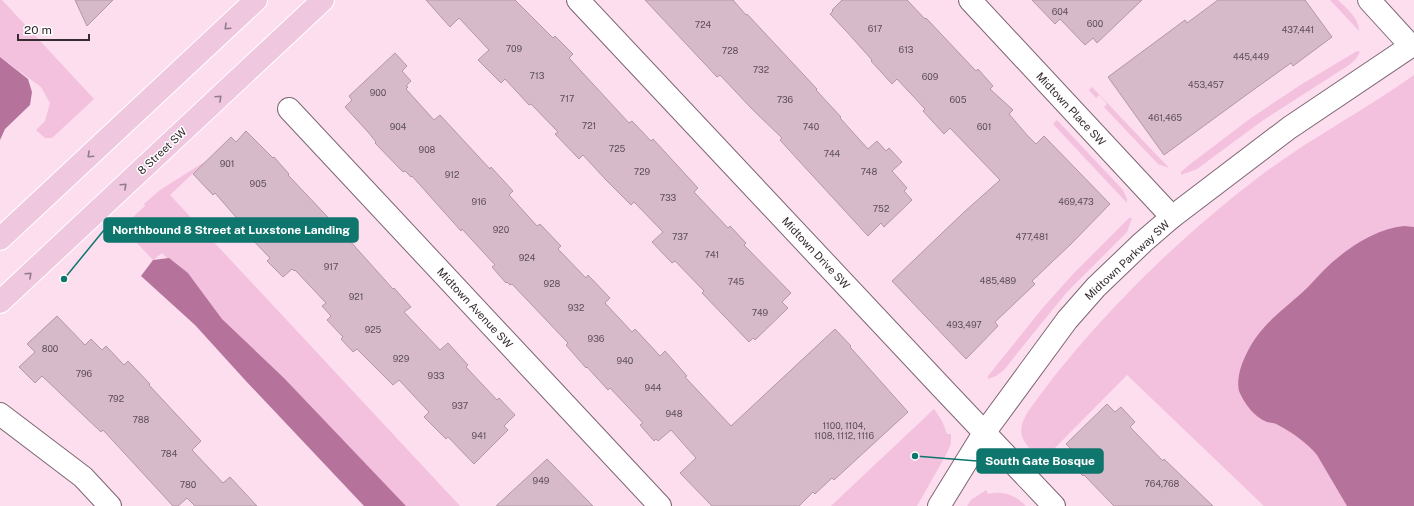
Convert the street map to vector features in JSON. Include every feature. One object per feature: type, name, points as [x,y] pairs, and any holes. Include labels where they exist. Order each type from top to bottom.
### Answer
[{"type":"main road","points":[[0,239],[256,0]]},
{"type":"main road","name":"8 Street SW","points":[[0,302],[323,0]]},
{"type":"main road","points":[[0,228],[24,217]]},
{"type":"street","name":"Midtown Drive SW","points":[[578,0],[1054,506]]},
{"type":"street","name":"Midtown Place SW","points":[[970,0],[1172,217]]},
{"type":"street","points":[[1369,0],[1413,45]]},
{"type":"street","name":"Midtown Parkway SW","points":[[939,506],[984,433],[1067,320],[1101,282],[1172,217],[1289,128],[1413,45]]},
{"type":"street","name":"Midtown Avenue SW","points":[[289,109],[660,506]]},
{"type":"street","points":[[0,414],[83,477],[110,506]]},
{"type":"shaded area","points":[[0,0],[2,0],[94,99],[52,138],[45,138],[36,130],[45,121],[50,103],[41,87],[0,57]]},
{"type":"shaded area","points":[[1330,0],[1338,0],[1349,10],[1357,22],[1359,31]]},
{"type":"shaded area","points":[[1357,51],[1360,52],[1356,59],[1349,65],[1262,121],[1197,169],[1181,175],[1181,172],[1189,165],[1251,118],[1302,84]]},
{"type":"shaded area","points":[[0,57],[28,79],[32,92],[30,105],[5,129],[0,140]]},
{"type":"shaded area","points":[[1414,75],[1414,506],[1264,506],[1127,375],[1042,461],[1030,449],[1023,438],[1021,432],[1024,419],[1029,410],[1061,368],[1110,311],[1182,240],[1260,176]]},
{"type":"shaded area","points":[[1092,87],[1169,168],[1158,164],[1104,107],[1107,104],[1099,95],[1096,98],[1089,90]]},
{"type":"shaded area","points":[[1057,120],[1123,190],[1127,203],[1053,124]]},
{"type":"shaded area","points":[[206,161],[170,195],[460,506],[406,506],[284,378],[222,319],[188,273],[162,253],[153,260],[122,227],[160,190]]},
{"type":"shaded area","points":[[1129,218],[1132,218],[1127,232],[1067,292],[1004,370],[996,376],[988,379],[988,376],[1041,310],[1073,274]]},
{"type":"shaded area","points":[[1404,226],[1414,227],[1414,506],[1347,506],[1313,450],[1304,442],[1277,424],[1262,420],[1250,409],[1239,391],[1239,374],[1248,351],[1262,330],[1331,263],[1350,248],[1371,236],[1382,231]]},
{"type":"shaded area","points":[[169,258],[188,273],[222,319],[284,378],[406,506],[364,506],[195,325],[141,276],[153,260]]},
{"type":"shaded area","points":[[934,409],[942,421],[947,434],[951,434],[951,443],[947,453],[917,506],[831,506]]},
{"type":"shaded area","points":[[986,490],[988,494],[1009,494],[1026,506],[967,506],[971,500]]},
{"type":"building","points":[[75,0],[113,0],[87,26]]},
{"type":"building","points":[[426,0],[515,0],[553,38],[555,36],[573,54],[569,58],[629,123],[632,121],[651,141],[653,139],[698,188],[694,192],[728,228],[730,226],[746,243],[744,245],[791,293],[782,302],[788,308],[755,340],[753,338],[749,342],[702,293],[704,291],[675,261],[672,263],[652,242],[663,232],[634,202],[631,205],[583,155],[579,159],[555,134],[558,132],[531,104],[529,105],[505,79],[501,83],[478,60],[489,50],[459,18],[450,27]]},
{"type":"building","points":[[645,0],[733,0],[817,89],[816,90],[868,149],[877,141],[886,151],[889,148],[902,162],[892,171],[907,188],[904,191],[912,200],[884,227],[881,223],[868,236],[780,140],[782,138],[720,75],[717,77]]},
{"type":"building","points":[[842,0],[907,0],[976,71],[978,69],[993,86],[990,89],[1013,110],[1009,114],[1027,135],[1036,144],[1044,136],[1110,204],[1032,281],[1035,284],[995,322],[998,326],[966,359],[892,281],[1000,180],[950,128],[944,134],[923,111],[925,109],[897,79],[892,84],[871,61],[872,60],[830,14]]},
{"type":"building","points":[[1032,0],[1142,0],[1097,43],[1093,38],[1085,45],[1060,19],[1055,24]]},
{"type":"building","points":[[1218,0],[1305,0],[1332,37],[1293,66],[1291,63],[1164,155],[1108,77],[1185,20],[1187,23]]},
{"type":"building","points":[[395,53],[407,66],[402,71],[411,81],[406,86],[408,87],[406,89],[434,120],[440,115],[490,169],[491,167],[513,191],[509,195],[537,226],[540,224],[561,246],[558,249],[586,278],[588,275],[610,298],[605,303],[632,332],[635,329],[660,356],[665,351],[687,376],[685,377],[731,426],[835,329],[908,412],[834,480],[832,478],[815,494],[813,492],[799,506],[712,506],[680,473],[696,458],[671,430],[658,441],[656,439],[654,441],[640,425],[643,423],[610,388],[608,390],[587,367],[586,368],[566,345],[568,343],[512,284],[510,285],[507,282],[506,283],[492,267],[495,265],[462,229],[461,231],[412,176],[411,177],[405,171],[403,172],[375,143],[376,142],[368,132],[345,107],[352,100],[349,96]]},
{"type":"building","points":[[246,131],[273,158],[274,157],[289,174],[288,175],[411,307],[404,312],[440,350],[448,343],[468,365],[466,367],[497,400],[499,398],[515,415],[504,426],[508,430],[474,464],[448,437],[446,439],[424,417],[429,412],[399,380],[393,385],[357,349],[353,352],[341,339],[343,337],[327,320],[331,316],[322,306],[326,303],[295,270],[294,271],[292,269],[283,277],[267,261],[270,258],[246,233],[248,231],[215,193],[213,195],[193,174],[231,137],[236,142]]},
{"type":"building","points":[[57,316],[85,345],[91,339],[102,350],[106,346],[124,365],[128,361],[201,441],[192,450],[223,483],[230,477],[257,506],[195,506],[187,498],[178,506],[173,506],[103,430],[101,432],[42,376],[35,383],[19,367],[35,352],[27,344]]},
{"type":"building","points":[[1107,404],[1115,412],[1121,407],[1135,422],[1130,427],[1163,461],[1164,459],[1213,506],[1114,506],[1064,457],[1072,450],[1066,444]]},
{"type":"building","points":[[547,459],[593,506],[496,506]]},
{"type":"place","name":"Northbound 8 Street at Luxstone Landing","points":[[64,279]]},
{"type":"place","name":"South Gate Bosque","points":[[915,456]]}]
